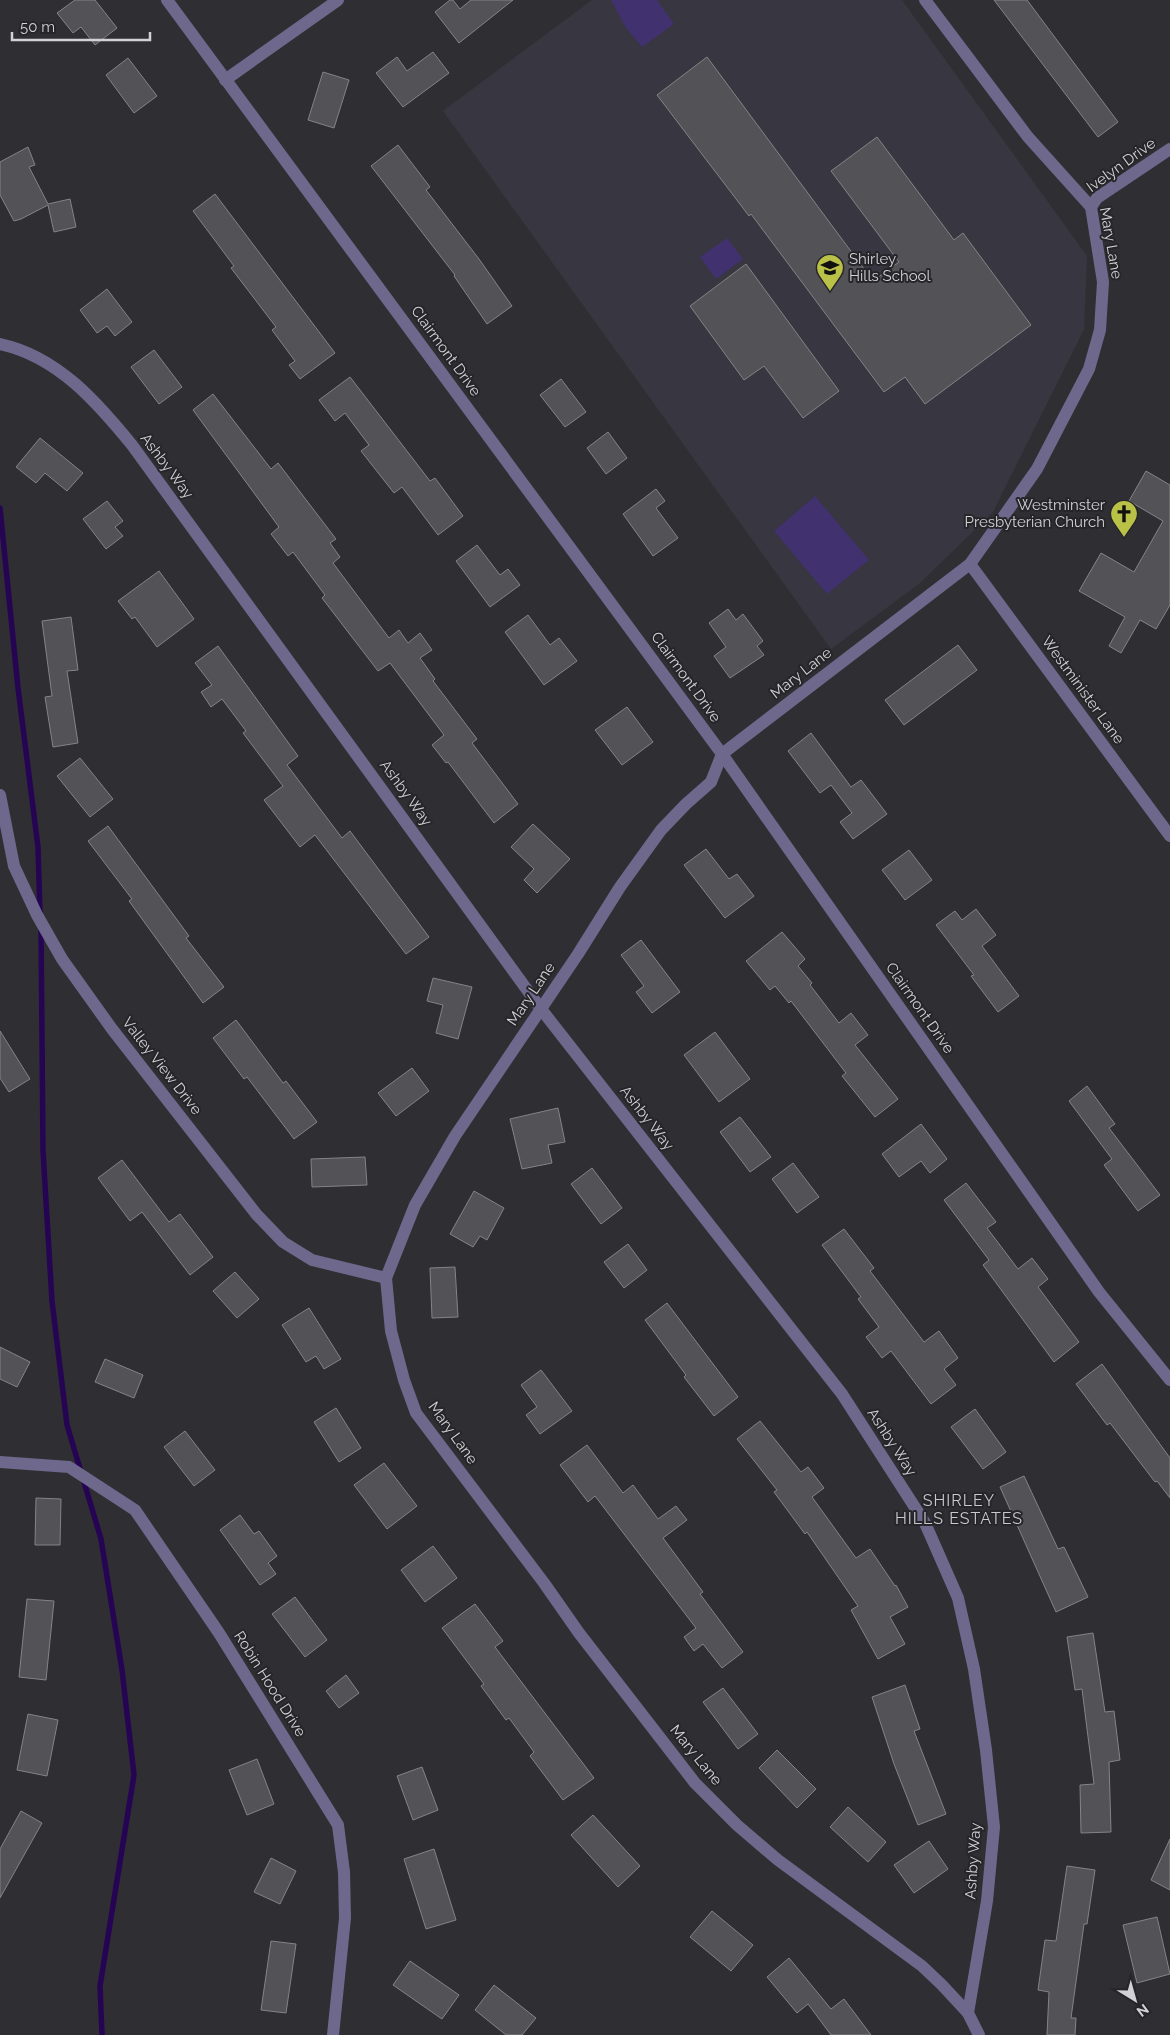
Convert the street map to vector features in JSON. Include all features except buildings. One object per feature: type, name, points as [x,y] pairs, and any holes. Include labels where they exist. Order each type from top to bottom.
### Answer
[{"type":"street","name":"Clairmont Drive","points":[[166,0],[722,754],[1098,1292],[1170,1380]]},
{"type":"street","points":[[226,80],[338,0]]},
{"type":"street","name":"Mary Lane","points":[[925,0],[1028,137],[1091,207],[1103,282],[1100,330],[1089,369],[1037,469],[970,564],[722,754],[711,782],[661,830],[620,887],[541,1009],[455,1136],[415,1205],[386,1278],[391,1331],[404,1380],[416,1413],[544,1583],[579,1633],[695,1783],[737,1826],[778,1860],[922,1966],[968,2013]]},
{"type":"street","name":"Ivelyn Drive","points":[[1091,207],[1097,198],[1170,149]]},
{"type":"street","name":"Ashby Way","points":[[0,344],[29,353],[64,374],[98,403],[132,445],[541,1009],[842,1394],[924,1523],[958,1598],[974,1669],[986,1750],[994,1827],[987,1901],[968,2013]]},
{"type":"street","name":"Westminister Lane","points":[[970,564],[1170,836]]},
{"type":"street","name":"Valley View Drive","points":[[0,795],[14,866],[37,915],[62,959],[112,1029],[257,1215],[283,1242],[312,1260],[386,1278]]},
{"type":"street","name":"Robin Hood Drive","points":[[0,1462],[68,1467],[135,1510],[219,1633],[338,1825],[344,1872],[345,1918],[333,2035]]},
{"type":"street","points":[[968,2013],[979,2035]]},
{"type":"shaded area","name":"Shirley Hills School","points":[[592,0],[902,0],[1087,256],[1084,329],[993,512],[920,583],[831,649],[443,111]]},
{"type":"shaded area","points":[[611,0],[657,0],[674,24],[642,47],[626,28]]},
{"type":"shaded area","points":[[727,238],[743,259],[716,279],[700,257]]},
{"type":"shaded area","points":[[815,496],[869,560],[827,594],[774,531]]},
{"type":"waterway","points":[[0,508],[18,688],[38,847],[40,913]]},
{"type":"waterway","points":[[41,927],[43,1151],[52,1301],[67,1425],[101,1539],[122,1670],[134,1775],[100,1986],[102,2035]]},
{"type":"place","name":"Shirley Hills School","points":[[830,292]]},
{"type":"place","name":"Westminster Presbyterian Church","points":[[1124,538]]},
{"type":"district","name":"SHIRLEY HILLS ESTATES","points":[[959,1509]]}]
